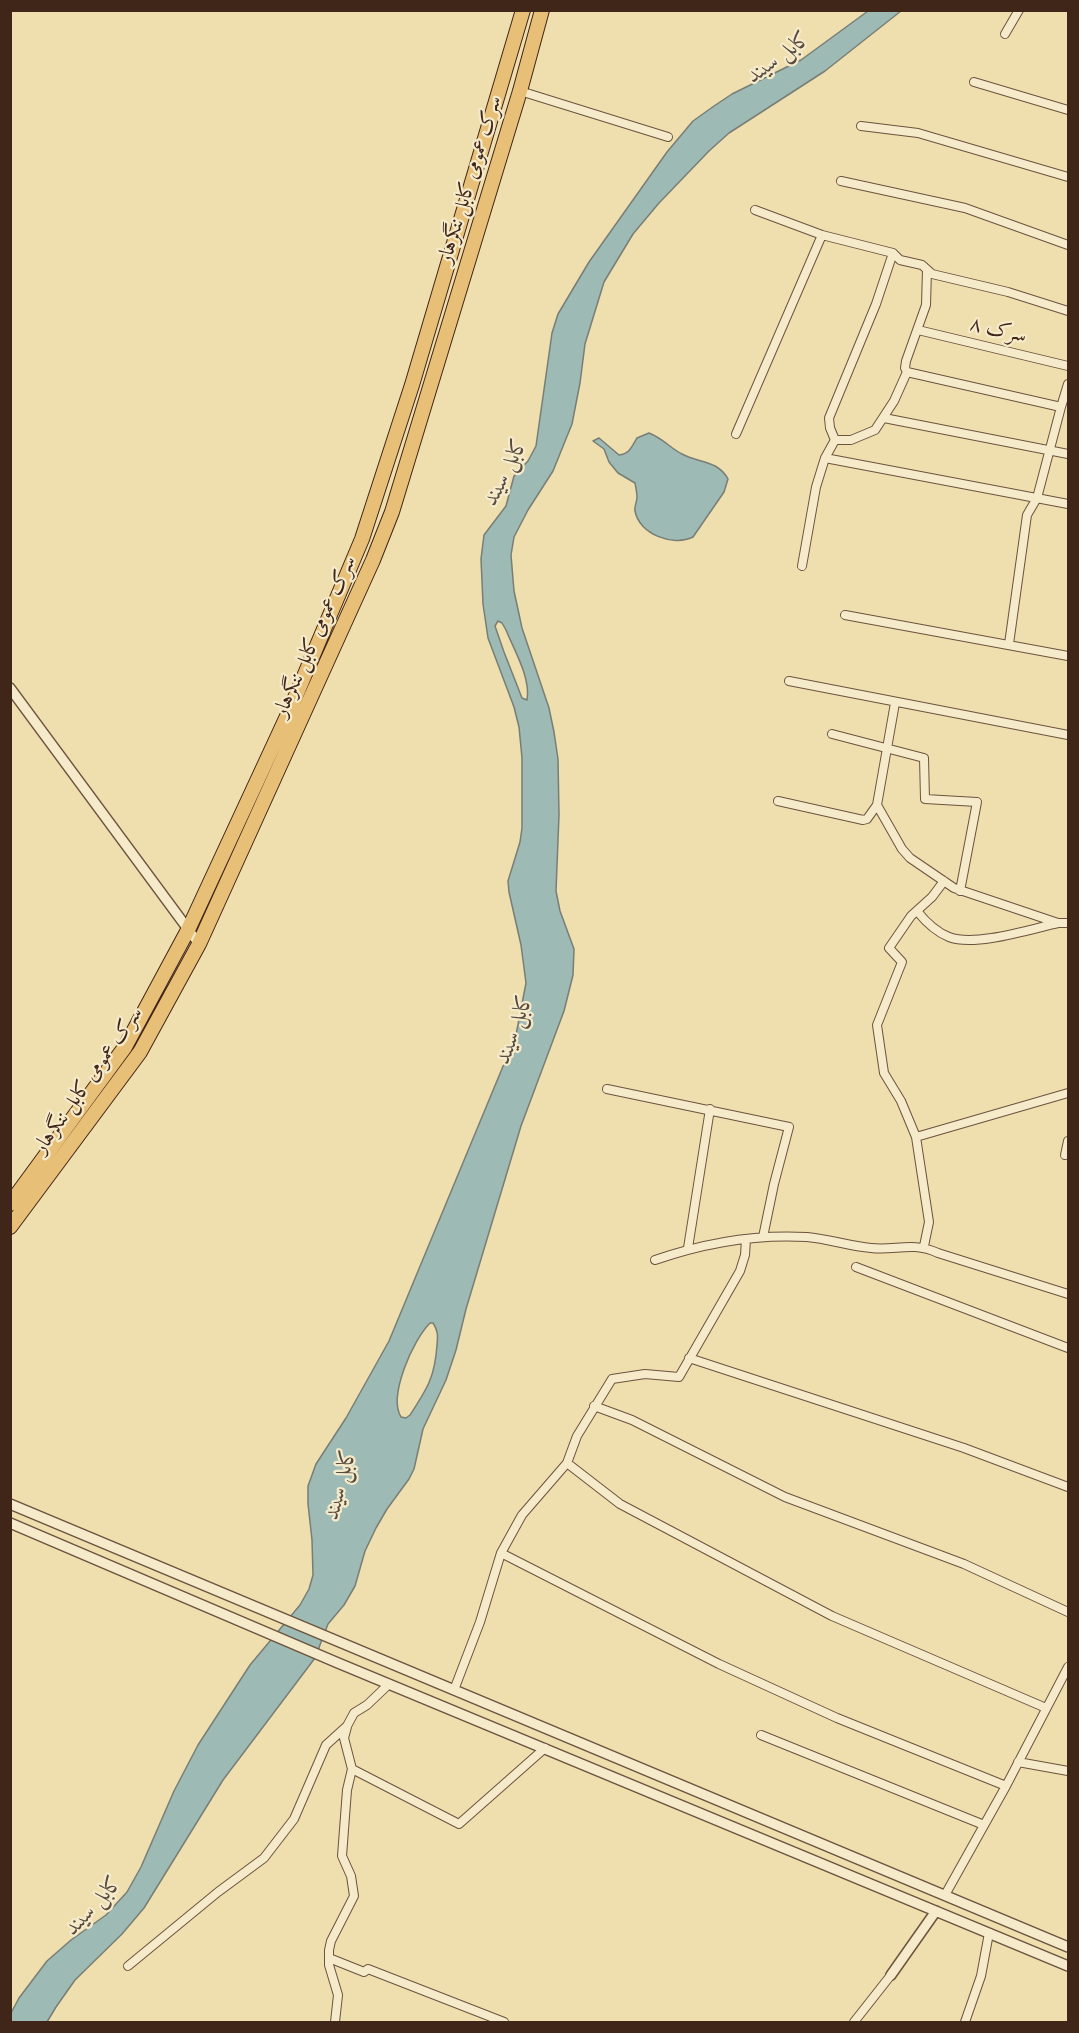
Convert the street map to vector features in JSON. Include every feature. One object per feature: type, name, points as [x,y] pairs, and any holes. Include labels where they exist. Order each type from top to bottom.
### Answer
[{"type":"highway","name":"سرک عمومی کابل ننگرهار","points":[[10,1204],[125,1047],[188,930],[289,712],[362,539],[412,386],[523,10]]},
{"type":"highway","name":"سرک عمومی کابل ننگرهار","points":[[10,1227],[140,1052],[199,944],[373,560],[392,512],[520,91],[542,10]]},
{"type":"highway","points":[[452,249],[470,254]]},
{"type":"street","points":[[1005,34],[1019,10]]},
{"type":"street","points":[[974,82],[1068,110]]},
{"type":"street","points":[[520,91],[668,137]]},
{"type":"street","points":[[861,126],[918,133],[1068,177]]},
{"type":"street","points":[[841,182],[965,208],[1068,245]]},
{"type":"street","points":[[755,210],[822,235],[893,253],[900,260],[921,265],[939,276],[1008,292],[1068,311]]},
{"type":"street","points":[[736,435],[822,235]]},
{"type":"street","points":[[835,440],[829,418],[876,304],[893,253]]},
{"type":"street","points":[[835,440],[851,440],[875,430],[894,401],[907,372],[906,361],[926,305],[927,270]]},
{"type":"street","name":"سرک ۸","points":[[918,330],[1068,366]]},
{"type":"street","points":[[907,372],[1061,407]]},
{"type":"street","points":[[1009,644],[1027,515],[1038,498],[1068,384]]},
{"type":"street","points":[[884,418],[1068,454]]},
{"type":"street","points":[[802,566],[816,487],[825,458],[835,440]]},
{"type":"street","points":[[825,458],[1068,504]]},
{"type":"street","points":[[845,615],[1068,656]]},
{"type":"street","points":[[789,681],[1068,735]]},
{"type":"street","points":[[10,688],[106,815],[199,944]]},
{"type":"street","points":[[778,801],[867,819],[877,806],[895,703]]},
{"type":"street","points":[[832,734],[924,758],[925,799],[977,802],[960,891]]},
{"type":"street","points":[[877,806],[902,849],[910,858],[944,881],[960,891],[1058,923]]},
{"type":"street","points":[[924,1246],[929,1222],[916,1137],[901,1101],[884,1073],[877,1024],[902,962],[889,948],[911,916],[932,897],[944,881]]},
{"type":"street","points":[[918,910],[937,930],[949,937],[962,940],[983,939],[1058,923],[1068,923]]},
{"type":"street","points":[[607,1089],[789,1126],[763,1237]]},
{"type":"street","points":[[916,1137],[1068,1093]]},
{"type":"street","points":[[688,1248],[710,1109]]},
{"type":"street","points":[[1065,1155],[1068,1141]]},
{"type":"street","points":[[655,1260],[688,1248],[716,1242],[763,1237],[809,1237],[872,1248],[924,1246],[938,1253],[1068,1294]]},
{"type":"street","points":[[454,1690],[480,1622],[501,1552],[522,1515],[567,1463],[577,1436],[612,1379],[645,1374],[679,1377],[740,1271],[745,1255],[746,1239]]},
{"type":"street","points":[[856,1267],[1068,1348]]},
{"type":"street","points":[[690,1358],[964,1448],[1068,1487]]},
{"type":"street","points":[[594,1406],[632,1420],[785,1497],[964,1564],[1068,1612]]},
{"type":"street","points":[[567,1463],[620,1504],[831,1616],[1046,1708]]},
{"type":"street","points":[[10,1504],[1068,1947]]},
{"type":"street","points":[[10,1523],[338,1663],[1068,1966]]},
{"type":"street","points":[[501,1552],[730,1669],[837,1718],[1006,1786]]},
{"type":"street","points":[[945,1895],[1006,1786],[1068,1667]]},
{"type":"street","points":[[335,2022],[338,1995],[329,1965],[331,1941],[354,1896],[351,1876],[342,1856],[347,1790],[352,1769],[344,1738],[354,1713],[367,1705],[390,1684]]},
{"type":"street","points":[[128,1966],[210,1898],[264,1858],[294,1819],[326,1744],[347,1726]]},
{"type":"street","points":[[761,1735],[984,1825]]},
{"type":"street","points":[[352,1769],[459,1824],[546,1748]]},
{"type":"street","points":[[1018,1762],[1068,1771]]},
{"type":"street","points":[[621,1779],[628,1763]]},
{"type":"street","points":[[854,2022],[891,1975],[936,1911]]},
{"type":"street","points":[[965,2022],[981,1976],[989,1933]]},
{"type":"street","points":[[329,1958],[364,1972],[368,1969],[504,2022]]},
{"type":"water","name":"کابل سيند","points":[[868,11],[901,11],[825,71],[729,133],[659,203],[633,234],[604,282],[585,344],[572,424],[553,471],[514,537],[511,555],[514,591],[522,628],[549,708],[558,759],[559,815],[556,891],[560,911],[574,949],[573,975],[564,1011],[521,1126],[466,1309],[456,1350],[446,1380],[423,1429],[414,1469],[376,1528],[365,1551],[355,1586],[344,1605],[328,1624],[315,1658],[223,1780],[144,1908],[122,1934],[75,1980],[47,2022],[11,2022],[11,2013],[19,1998],[47,1961],[71,1940],[106,1915],[127,1892],[198,1745],[250,1665],[300,1605],[309,1589],[313,1575],[308,1486],[316,1464],[346,1418],[389,1341],[516,1035],[526,983],[508,881],[522,828],[522,758],[519,727],[514,707],[488,638],[483,604],[481,559],[484,535],[506,506],[514,476],[528,461],[536,446],[552,333],[558,314],[589,262],[667,152],[693,121],[732,94],[801,60]],"holes":[[[498,621],[506,630],[521,664],[527,683],[527,700],[522,698],[504,652],[495,626]],[[430,1323],[433,1323],[437,1331],[436,1356],[432,1374],[410,1415],[406,1418],[401,1417],[398,1396],[404,1368],[416,1342]]]},
{"type":"water","points":[[649,433],[688,457],[719,468],[728,479],[724,492],[693,537],[685,540],[667,539],[650,532],[643,526],[635,511],[637,497],[635,483],[618,473],[609,462],[604,449],[593,441],[599,438],[619,455],[628,451],[637,438]]}]
